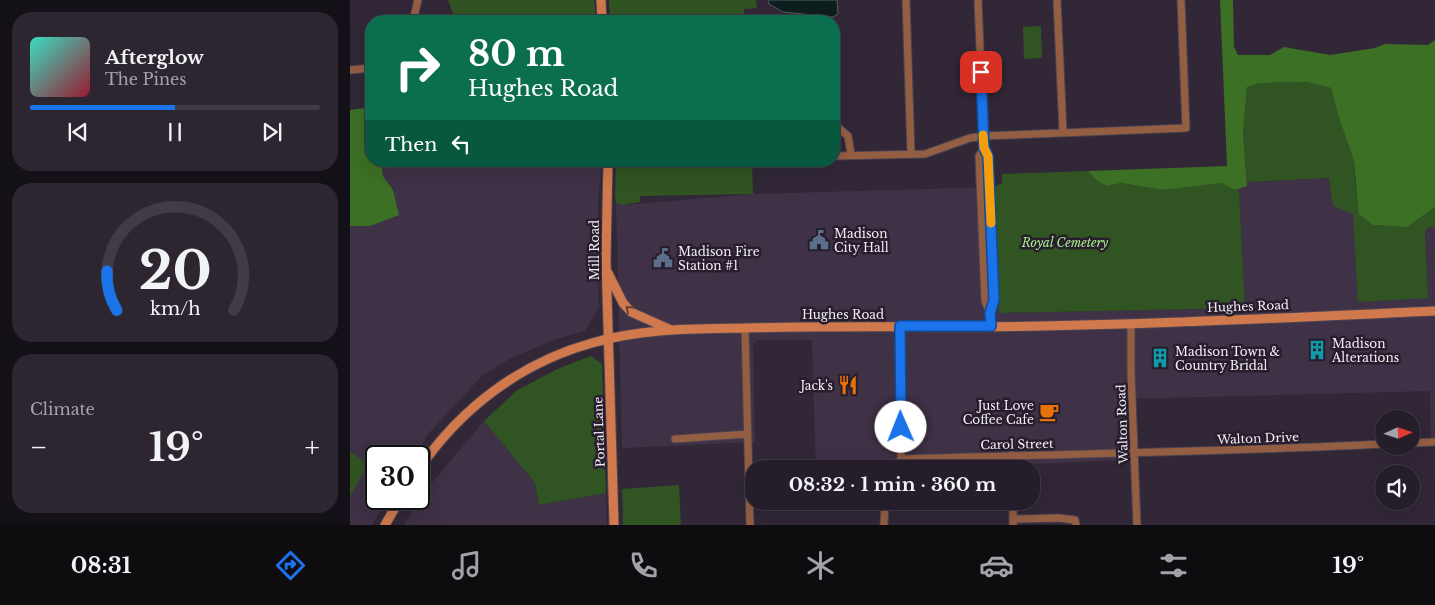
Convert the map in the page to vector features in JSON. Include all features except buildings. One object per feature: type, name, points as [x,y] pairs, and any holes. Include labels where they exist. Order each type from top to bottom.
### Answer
[{"type":"main road","points":[[601,0],[602,15]]},
{"type":"main road","name":"Mill Road","points":[[608,167],[608,338]]},
{"type":"main road","points":[[607,271],[623,303],[631,312],[669,329]]},
{"type":"main road","name":"Hughes Road","points":[[430,454],[463,416],[497,388],[546,359],[608,338],[669,329],[1131,323],[1435,311]]},
{"type":"main road","name":"Portal Lane","points":[[608,338],[614,525]]},
{"type":"main road","points":[[385,525],[394,510]]},
{"type":"street","points":[[415,15],[418,0]]},
{"type":"street","points":[[906,0],[911,154]]},
{"type":"street","points":[[978,0],[984,148],[988,156],[994,300],[990,313]]},
{"type":"street","points":[[1058,0],[1063,132]]},
{"type":"street","points":[[840,156],[925,154],[970,138],[984,136],[1186,128],[1181,0]]},
{"type":"street","points":[[350,70],[365,69]]},
{"type":"street","points":[[840,129],[848,136],[851,155]]},
{"type":"street","points":[[984,148],[979,156],[985,301],[990,313],[991,326]]},
{"type":"street","points":[[982,212],[990,212]]},
{"type":"street","name":"Walton Road","points":[[1131,323],[1137,525]]},
{"type":"street","points":[[900,326],[901,459]]},
{"type":"street","points":[[745,328],[750,525]]},
{"type":"street","points":[[675,439],[748,434]]},
{"type":"street","points":[[1420,443],[1435,442]]},
{"type":"street","name":"Walton Drive","points":[[1134,452],[1255,451],[1375,444]]},
{"type":"street","name":"Carol Street","points":[[901,459],[1134,452]]},
{"type":"street","points":[[884,525],[885,510]]},
{"type":"street","points":[[1013,522],[1059,518],[1075,520],[1076,525]]},
{"type":"shaded area","points":[[768,0],[837,0],[838,14],[813,15],[783,12],[769,4]]},
{"type":"shaded area","points":[[382,167],[601,167],[598,200],[599,307],[585,331],[554,340],[511,358],[482,376],[429,433],[422,445],[365,445],[365,510],[381,510],[372,525],[350,525],[350,226],[370,226],[393,190],[383,176]]},
{"type":"shaded area","points":[[1329,178],[1353,214],[1428,298],[1425,231],[1429,227],[1435,227],[1435,438],[1431,438],[1430,391],[1127,399],[1128,460],[1040,464],[1040,460],[816,460],[812,340],[757,340],[753,344],[755,442],[622,448],[616,203],[622,205],[753,194],[994,187],[1000,313],[1245,308],[1239,189],[1247,186],[1247,182]]},
{"type":"shaded area","points":[[484,421],[535,483],[539,505],[606,493],[607,525],[403,525],[413,510],[430,510],[431,484]]},
{"type":"green space","points":[[448,0],[594,0],[595,15],[454,15]]},
{"type":"green space","points":[[609,0],[756,0],[757,8],[744,9],[744,15],[610,15]]},
{"type":"green space","points":[[1220,0],[1233,0],[1234,47],[1238,55],[1270,55],[1284,47],[1330,55],[1375,48],[1385,44],[1428,45],[1435,40],[1435,207],[1407,227],[1373,225],[1359,214],[1354,161],[1331,88],[1307,82],[1260,83],[1247,87],[1243,133],[1247,186],[1235,190],[1221,183],[1164,190],[1121,183],[1107,186],[1097,181],[1088,171],[1227,166]]},
{"type":"green space","points":[[1041,26],[1042,58],[1024,59],[1023,27]]},
{"type":"green space","points":[[1308,82],[1331,88],[1354,161],[1356,187],[1373,225],[1407,227],[1435,207],[1435,227],[1429,227],[1425,231],[1428,298],[1358,302],[1353,214],[1333,206],[1329,178],[1247,182],[1243,133],[1247,87],[1260,83]]},
{"type":"green space","points":[[365,108],[365,167],[382,167],[383,176],[393,190],[399,215],[370,226],[350,226],[350,110]]},
{"type":"green space","points":[[616,167],[752,167],[753,194],[640,196],[640,202],[622,205],[616,203]]},
{"type":"green space","name":"Royal Cemetery","points":[[1088,171],[1097,181],[1107,186],[1121,183],[1164,190],[1221,183],[1235,190],[1239,189],[1245,308],[999,313],[994,187],[1002,183],[1002,174]]},
{"type":"green space","points":[[591,356],[602,364],[606,493],[539,505],[535,483],[484,421],[516,391],[557,369]]},
{"type":"green space","points":[[350,452],[365,461],[365,471],[350,496]]},
{"type":"green space","points":[[679,485],[681,525],[623,525],[622,489]]},
{"type":"slow traffic","points":[[983,135],[984,148],[988,156],[991,223]]},
{"type":"place","name":"Madison City Hall","points":[[819,240]]},
{"type":"place","name":"Madison Fire Station #1","points":[[663,258]]},
{"type":"place","name":"Madison Alterations","points":[[1317,350]]},
{"type":"place","name":"Madison Town & Country Bridal","points":[[1160,358]]},
{"type":"place","name":"Jack's","points":[[848,385]]},
{"type":"place","name":"Just Love Coffee Cafe","points":[[1049,412]]},
{"type":"route","points":[[901,427],[900,326],[991,326],[990,313],[994,300],[988,156],[984,148],[981,72]]}]
